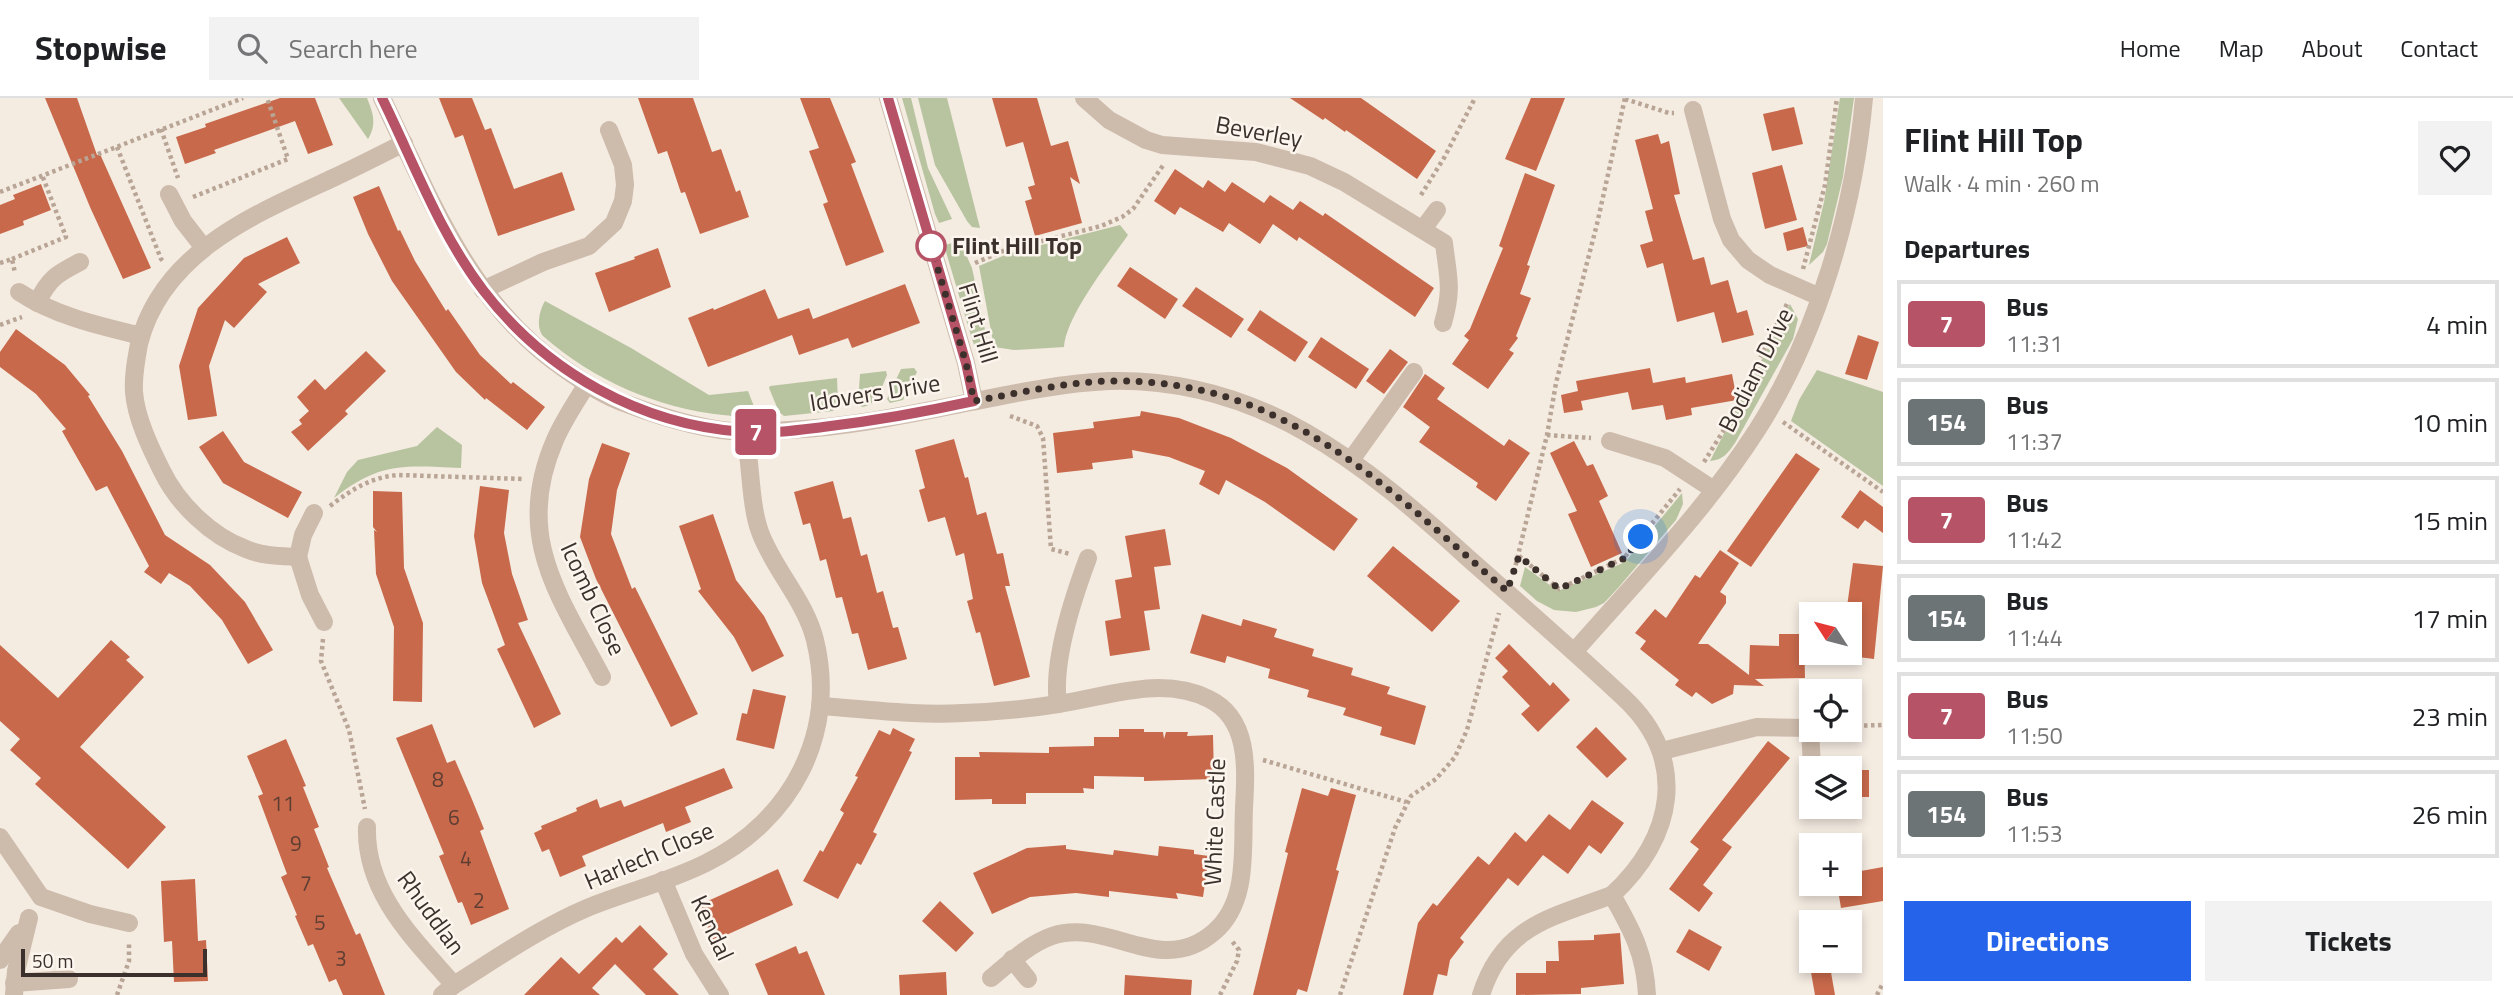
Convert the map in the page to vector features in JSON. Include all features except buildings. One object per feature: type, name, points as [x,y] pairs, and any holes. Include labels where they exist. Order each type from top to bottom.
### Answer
[{"type":"street","name":"Idovers Drive","points":[[382,98],[446,233],[484,290],[535,346],[587,384],[624,403],[671,419],[745,432],[885,420],[1038,389],[1111,381],[1179,387],[1226,397],[1274,415],[1306,431],[1351,460],[1398,496],[1507,591],[1635,709],[1648,724],[1662,751]]},
{"type":"street","name":"Flint Hill","points":[[888,98],[966,363],[974,401]]},
{"type":"street","name":"Beverley","points":[[1084,98],[1109,120],[1134,136],[1162,145],[1238,149],[1295,160],[1330,174],[1423,229],[1444,243],[1451,298],[1443,323]]},
{"type":"street","name":"Bodiam Drive","points":[[1574,652],[1714,490],[1768,413],[1820,297],[1838,241],[1858,159],[1864,98]]},
{"type":"street","points":[[1693,110],[1722,219],[1731,240],[1759,268],[1820,297]]},
{"type":"street","points":[[484,290],[543,262],[589,246],[614,223],[623,201],[625,185],[623,165],[609,130]]},
{"type":"street","points":[[298,557],[246,550],[232,543],[198,518],[178,497],[164,475],[138,413],[134,375],[141,336],[152,311],[176,273],[204,248],[248,218],[404,143]]},
{"type":"street","points":[[179,193],[183,220],[204,248]]},
{"type":"street","points":[[1423,229],[1437,210]]},
{"type":"street","points":[[37,303],[48,282],[55,275],[80,262]]},
{"type":"street","points":[[19,292],[37,303],[74,317],[141,336]]},
{"type":"street","points":[[1351,460],[1414,372]]},
{"type":"street","name":"Icomb Close","points":[[587,384],[555,440],[541,479],[538,523],[544,560],[564,607],[602,677]]},
{"type":"street","name":"Harlech Close","points":[[448,990],[544,929],[586,909],[718,857],[743,842],[775,811],[806,762],[820,706],[819,662],[815,640],[809,621],[759,530],[745,432]]},
{"type":"street","points":[[1609,441],[1665,458],[1714,490]]},
{"type":"street","points":[[320,512],[303,535],[298,557],[310,595],[324,622]]},
{"type":"street","points":[[1058,704],[1055,685],[1058,669],[1077,586],[1088,558]]},
{"type":"street","name":"White Castle","points":[[820,706],[924,715],[965,713],[1058,704],[1151,688],[1185,690],[1210,700],[1234,721],[1240,734],[1245,783],[1240,890],[1235,905],[1220,926],[1200,943],[1170,952],[1151,950],[1107,936],[1068,933],[1051,936],[1012,959],[991,978]]},
{"type":"street","points":[[1481,995],[1497,961],[1511,942],[1523,932],[1558,914],[1612,895],[1643,862],[1656,839],[1664,815],[1666,795],[1662,751],[1757,727],[1799,728]]},
{"type":"street","name":"Rhuddlan","points":[[367,827],[366,839],[371,867],[382,895],[448,990]]},
{"type":"street","points":[[0,837],[41,897],[89,914],[129,923]]},
{"type":"street","name":"Kendal","points":[[663,880],[694,954],[720,995]]},
{"type":"street","points":[[1612,895],[1635,934],[1647,995]]},
{"type":"street","points":[[0,960],[41,897]]},
{"type":"street","points":[[29,918],[14,989],[69,979]]},
{"type":"street","points":[[1012,959],[1028,979]]},
{"type":"path","points":[[0,192],[243,98]]},
{"type":"path","points":[[162,129],[179,193],[288,159],[267,98]]},
{"type":"path","points":[[1437,210],[1419,198],[1444,158],[1475,98]]},
{"type":"path","points":[[1519,556],[1559,589],[1625,558],[1709,456],[1807,260],[1825,185],[1838,98]]},
{"type":"path","points":[[1340,995],[1406,802],[1448,767],[1461,744],[1497,617],[1519,556],[1556,383],[1597,224],[1625,99],[1669,113],[1693,110]]},
{"type":"path","points":[[975,263],[1003,251],[1122,218],[1147,192],[1176,146]]},
{"type":"path","points":[[117,147],[161,259],[176,273]]},
{"type":"path","points":[[12,259],[66,237],[42,176]]},
{"type":"path","points":[[1003,396],[1007,415],[1037,426],[1043,438],[1051,550],[1088,558]]},
{"type":"path","points":[[1768,413],[1883,492]]},
{"type":"path","points":[[1547,435],[1609,441]]},
{"type":"path","points":[[320,512],[366,482],[389,476],[541,479]]},
{"type":"path","points":[[324,622],[321,661],[349,730],[365,802],[367,827]]},
{"type":"path","points":[[1862,726],[1883,725]]},
{"type":"path","points":[[1243,754],[1406,802]]},
{"type":"path","points":[[117,995],[129,961],[129,923]]},
{"type":"path","points":[[1220,926],[1239,950],[1237,961],[1220,995]]},
{"type":"path","points":[[1877,995],[1883,983]]},
{"type":"green space","points":[[339,98],[367,98],[373,118],[368,139]]},
{"type":"green space","points":[[902,98],[911,98],[928,168],[952,219],[939,223],[935,214]]},
{"type":"green space","points":[[918,98],[947,98],[980,228],[972,227],[967,221],[935,165]]},
{"type":"green space","points":[[1840,98],[1854,98],[1843,177],[1827,244],[1823,252],[1809,265],[1824,202]]},
{"type":"green space","points":[[1120,225],[1128,235],[1080,305],[1072,320],[1064,347],[1014,350],[994,347],[979,266],[1010,253]]},
{"type":"green space","points":[[960,241],[972,268],[989,349],[989,354],[983,359],[977,353],[972,339],[946,252],[945,245]]},
{"type":"green space","points":[[545,301],[709,395],[748,391],[755,416],[723,415],[674,406],[627,389],[583,366],[543,336],[539,319]]},
{"type":"green space","points":[[1790,304],[1798,319],[1793,339],[1735,443],[1725,455],[1710,461]]},
{"type":"green space","points":[[914,368],[917,372],[903,400],[890,403],[887,399],[901,369]]},
{"type":"green space","points":[[1817,370],[1883,392],[1883,486],[1791,421],[1799,400]]},
{"type":"green space","points":[[886,371],[887,375],[878,395],[872,403],[862,407],[858,403],[860,374]]},
{"type":"green space","points":[[837,378],[838,403],[833,411],[784,416],[779,412],[769,388],[770,386]]},
{"type":"green space","points":[[437,427],[462,445],[461,468],[394,468],[366,477],[334,498],[347,472],[358,460],[417,446]]},
{"type":"green space","points":[[1682,493],[1683,504],[1676,520],[1604,603],[1576,612],[1554,610],[1537,601],[1520,586],[1525,567],[1558,591],[1625,562]]},
{"type":"bus line","name":"7","points":[[382,98],[446,233],[484,290],[535,346],[587,384],[624,403],[696,425],[745,432],[885,420],[974,401],[966,363],[912,188],[888,98]]},
{"type":"place","name":"Flint Hill Top","points":[[931,246]]},
{"type":"route","points":[[931,246],[966,363],[974,401],[1038,389],[1111,381],[1179,387],[1247,404],[1306,431],[1351,460],[1414,509],[1507,591],[1519,556],[1559,589],[1625,558],[1641,537]]}]
